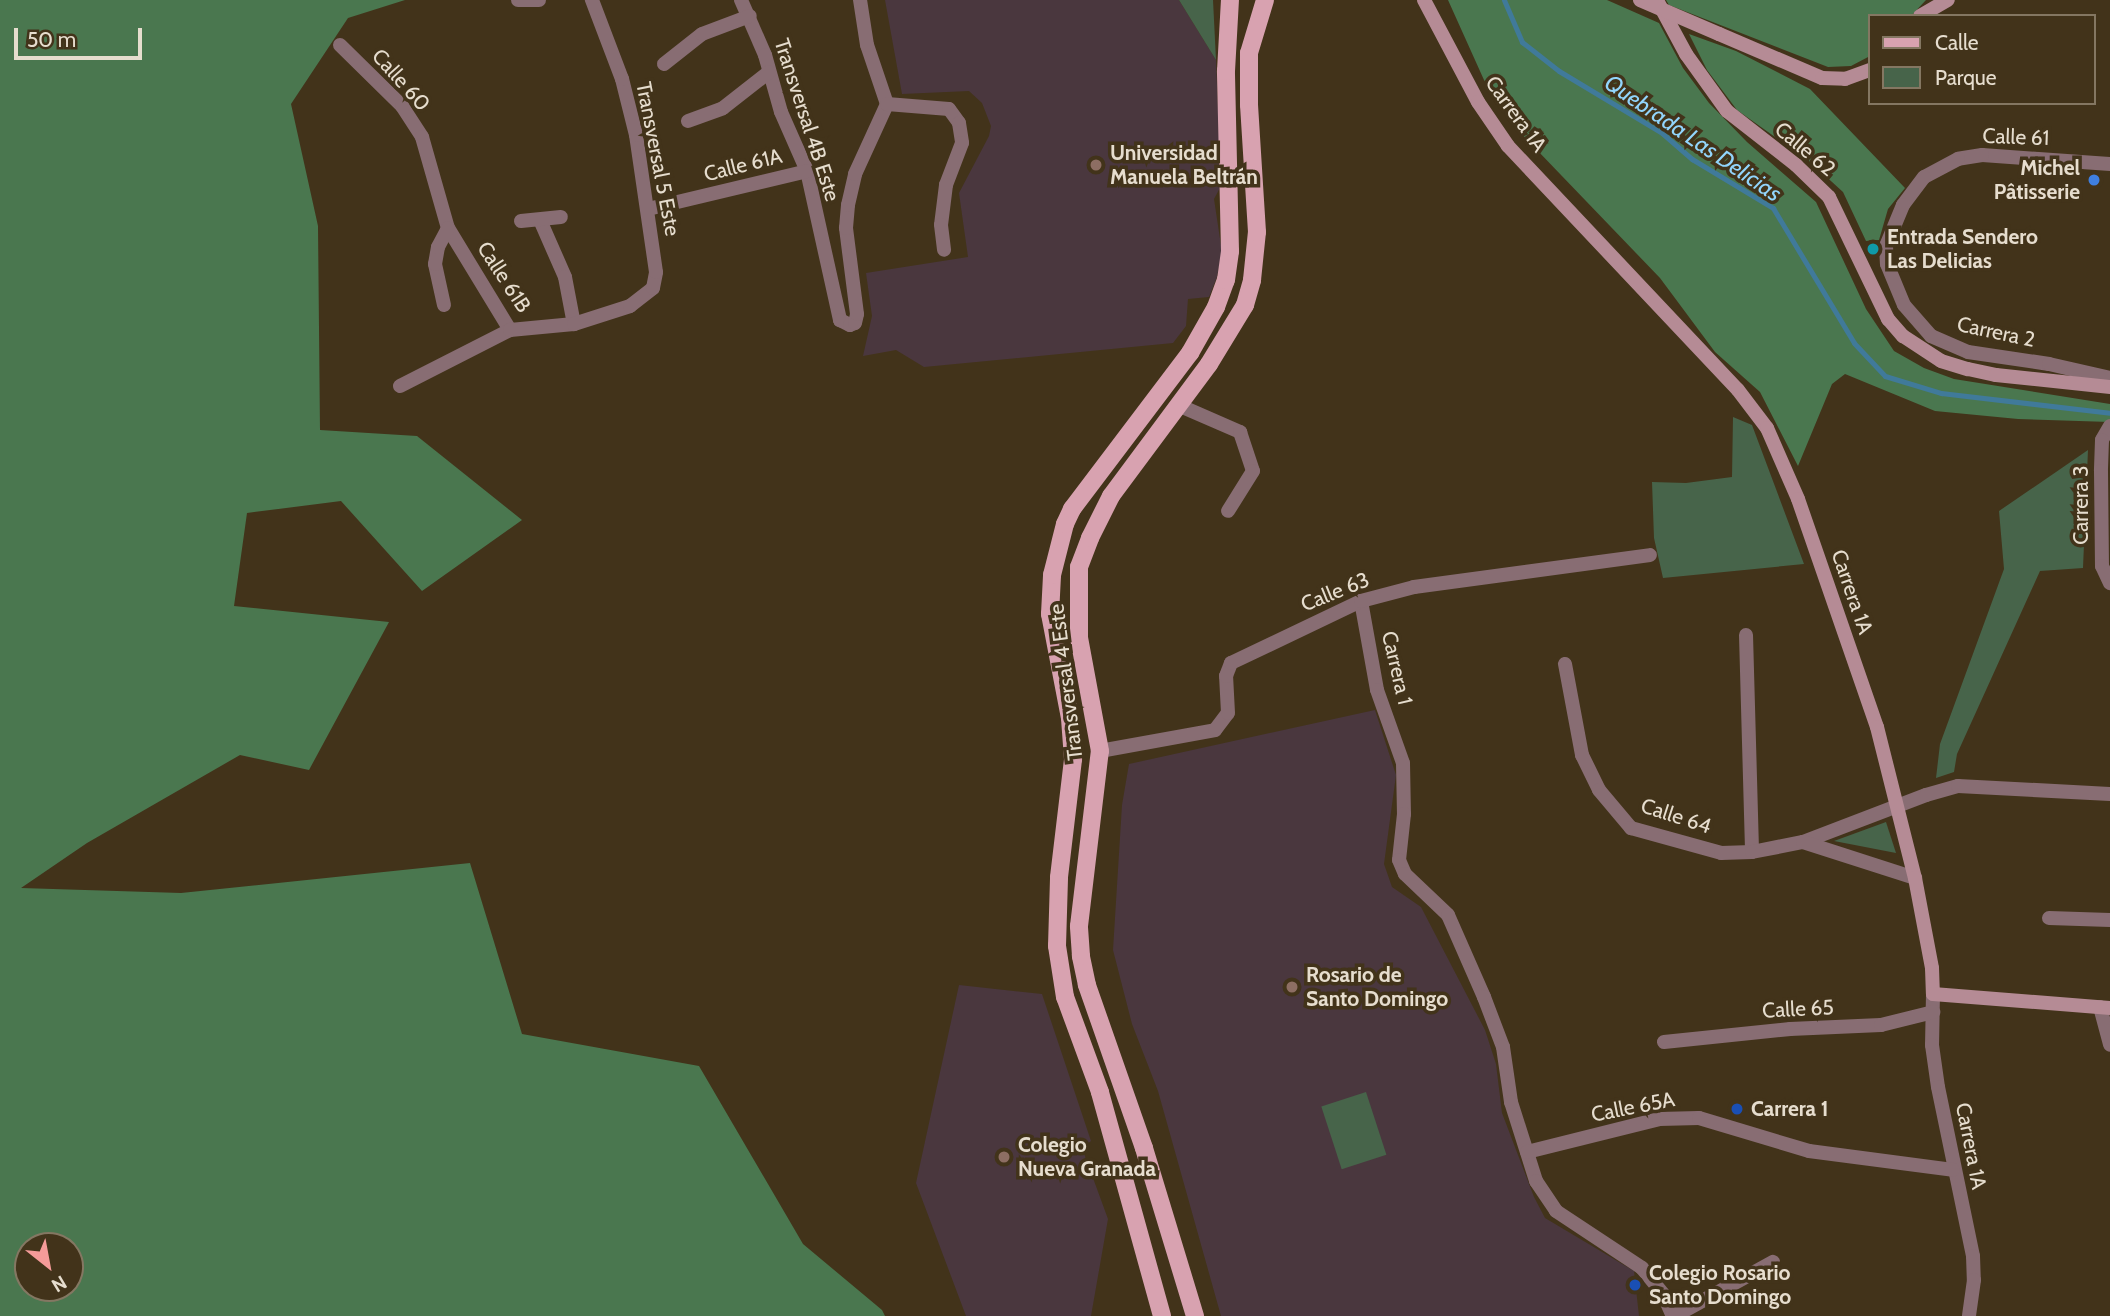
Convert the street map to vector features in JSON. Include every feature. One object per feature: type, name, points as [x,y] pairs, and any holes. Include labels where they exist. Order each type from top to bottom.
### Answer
[{"type":"main road","points":[[1228,44],[1230,0]]},
{"type":"main road","points":[[1228,44],[1238,0]]},
{"type":"main road","name":"Transversal 4 Este","points":[[1195,1316],[1144,1148],[1087,985],[1081,956],[1079,926],[1100,751],[1079,638],[1079,567],[1111,496],[1235,325],[1252,280],[1257,232],[1248,73],[1254,33],[1265,0]]},
{"type":"main road","name":"Transversal 4 Este","points":[[1162,1316],[1100,1092],[1065,997],[1057,946],[1059,877],[1073,760],[1070,718],[1050,614],[1052,575],[1065,523],[1072,509],[1190,353],[1216,307],[1226,280],[1230,251],[1231,193],[1228,44]]},
{"type":"street","points":[[519,1],[539,0]]},
{"type":"street","name":"Transversal 5 Este","points":[[592,0],[622,79],[636,135],[656,272],[653,288]]},
{"type":"street","name":"Transversal 4B Este","points":[[741,0],[750,16],[781,112],[807,171],[839,320],[850,326],[855,323],[857,314],[846,228],[848,205],[855,174],[887,104]]},
{"type":"street","points":[[860,0],[867,45],[887,104],[949,109],[959,123],[962,143],[946,185],[941,225],[944,250]]},
{"type":"street","name":"Carrera 1A","points":[[1424,0],[1478,102],[1508,146],[1738,390],[1767,428],[1798,499],[1877,727],[1915,878],[1932,968],[1932,1045],[1953,1170],[1973,1256],[1974,1280],[1969,1316]]},
{"type":"street","points":[[1640,0],[1822,78],[1845,79],[1868,71]]},
{"type":"street","name":"Calle 62","points":[[1657,0],[1711,92],[1749,130],[1796,165],[1829,197],[1888,319],[1920,350],[1948,364],[1996,375],[2110,387]]},
{"type":"street","points":[[1924,14],[1948,0]]},
{"type":"street","points":[[664,64],[702,34],[750,16]]},
{"type":"street","name":"Calle 60","points":[[340,45],[402,106],[422,137],[448,228]]},
{"type":"street","points":[[688,121],[723,108],[769,72]]},
{"type":"street","name":"Calle 61","points":[[1924,177],[1958,159],[1982,155],[2110,164]]},
{"type":"street","name":"Calle 61A","points":[[648,209],[807,171]]},
{"type":"street","name":"Carrera 2","points":[[1924,177],[1903,205],[1886,246],[1888,264],[1904,305],[1931,336],[1968,352],[2049,364],[2110,378]]},
{"type":"street","points":[[521,221],[561,217]]},
{"type":"street","points":[[540,219],[565,277],[574,324]]},
{"type":"street","points":[[444,305],[435,264],[438,247],[448,228]]},
{"type":"street","name":"Calle 61B","points":[[448,228],[510,330],[574,324],[630,306],[653,288]]},
{"type":"street","points":[[400,386],[510,330]]},
{"type":"street","points":[[1178,405],[1240,432],[1253,471],[1228,512]]},
{"type":"street","name":"Carrera 3","points":[[2110,426],[2102,440],[2101,471],[2102,566],[2110,583]]},
{"type":"street","name":"Calle 63","points":[[1100,751],[1215,730],[1228,713],[1226,676],[1231,663],[1361,601],[1414,587],[1650,555]]},
{"type":"street","name":"Carrera 1","points":[[1361,601],[1377,690],[1403,763],[1404,814],[1399,860],[1405,874],[1447,915],[1484,997],[1503,1047],[1511,1102],[1536,1181],[1556,1211],[1642,1268],[1663,1294],[1674,1316]]},
{"type":"street","points":[[1746,635],[1752,852]]},
{"type":"street","name":"Calle 64","points":[[1565,664],[1582,755],[1599,790],[1631,828],[1721,853],[1752,852],[1803,842],[1898,805],[1958,786],[2110,794]]},
{"type":"street","name":"Calle 64","points":[[1803,842],[1915,878]]},
{"type":"street","points":[[2049,918],[2110,919]]},
{"type":"street","points":[[1933,994],[2105,1007],[2110,1045]]},
{"type":"street","name":"Calle 65","points":[[1664,1042],[1790,1029],[1858,1027],[1933,1012]]},
{"type":"street","name":"Calle 65A","points":[[1527,1152],[1648,1122],[1685,1118],[1713,1120],[1809,1151],[1953,1170]]},
{"type":"street","points":[[1674,1316],[1773,1262]]},
{"type":"shaded area","name":"Universidad Manuela Beltrán","points":[[885,0],[1179,0],[1216,60],[1221,186],[1214,199],[1222,252],[1217,277],[1209,297],[1188,299],[1186,326],[1173,343],[924,367],[896,350],[863,356],[872,316],[866,273],[968,257],[959,193],[989,136],[991,126],[982,103],[969,91],[902,94]]},
{"type":"shaded area","name":"Rosario de Santo Domingo","points":[[1375,710],[1396,775],[1384,864],[1392,887],[1421,907],[1485,1030],[1496,1064],[1502,1113],[1534,1197],[1545,1218],[1634,1271],[1639,1316],[1221,1316],[1158,1091],[1132,1024],[1113,950],[1122,805],[1129,764]]},
{"type":"shaded area","name":"Colegio Nueva Granada","points":[[959,985],[1042,994],[1091,1141],[1082,1148],[1108,1219],[1091,1316],[966,1316],[916,1183]]},
{"type":"green space","points":[[0,0],[405,0],[348,18],[291,104],[318,226],[320,430],[417,436],[522,520],[422,591],[341,501],[247,513],[234,606],[389,622],[309,770],[240,755],[87,843],[21,888],[181,893],[470,863],[522,1034],[699,1066],[803,1244],[882,1310],[885,1316],[0,1316]]},
{"type":"green space","points":[[1179,0],[1213,0],[1216,60]]},
{"type":"green space","points":[[1448,0],[1607,0],[1659,23],[1683,68],[1709,103],[1747,142],[1816,202],[1866,309],[1894,351],[1924,368],[1954,379],[2110,404],[2110,422],[2018,419],[1935,411],[1845,374],[1832,384],[1798,466],[1760,392],[1715,352],[1660,278],[1512,124],[1484,80]]},
{"type":"green space","points":[[1666,0],[1926,0],[1913,14],[1868,14],[1868,57],[1851,66],[1828,67],[1669,5]]},
{"type":"green space","points":[[1689,34],[1736,51],[1810,89],[1905,188],[1888,209],[1879,240],[1866,241],[1843,192],[1809,161],[1737,110],[1707,70]]},
{"type":"green space","points":[[1733,417],[1752,425],[1804,564],[1663,578],[1654,538],[1652,482],[1686,483],[1732,477]]},
{"type":"green space","points":[[2088,450],[2083,568],[2040,571],[1957,754],[1954,772],[1936,778],[1940,744],[2004,569],[1999,511]]},
{"type":"green space","points":[[1886,822],[1896,853],[1834,841]]},
{"type":"green space","points":[[1366,1092],[1386,1155],[1342,1169],[1321,1107]]},
{"type":"waterway","name":"Quebrada Las Delicias","points":[[1504,0],[1522,42],[1559,71],[1662,133],[1692,159],[1773,208],[1854,343],[1885,376],[1941,393],[2110,413]]},
{"type":"place","name":"Universidad Manuela Beltrán","points":[[1096,165]]},
{"type":"place","name":"Michel Pâtisserie","points":[[2094,180]]},
{"type":"place","name":"Entrada Sendero Las Delicias","points":[[1873,249]]},
{"type":"place","name":"Rosario de Santo Domingo","points":[[1292,987]]},
{"type":"place","name":"Carrera 1","points":[[1737,1109]]},
{"type":"place","name":"Colegio Nueva Granada","points":[[1004,1157]]},
{"type":"place","name":"Colegio Rosario Santo Domingo","points":[[1635,1285]]}]
